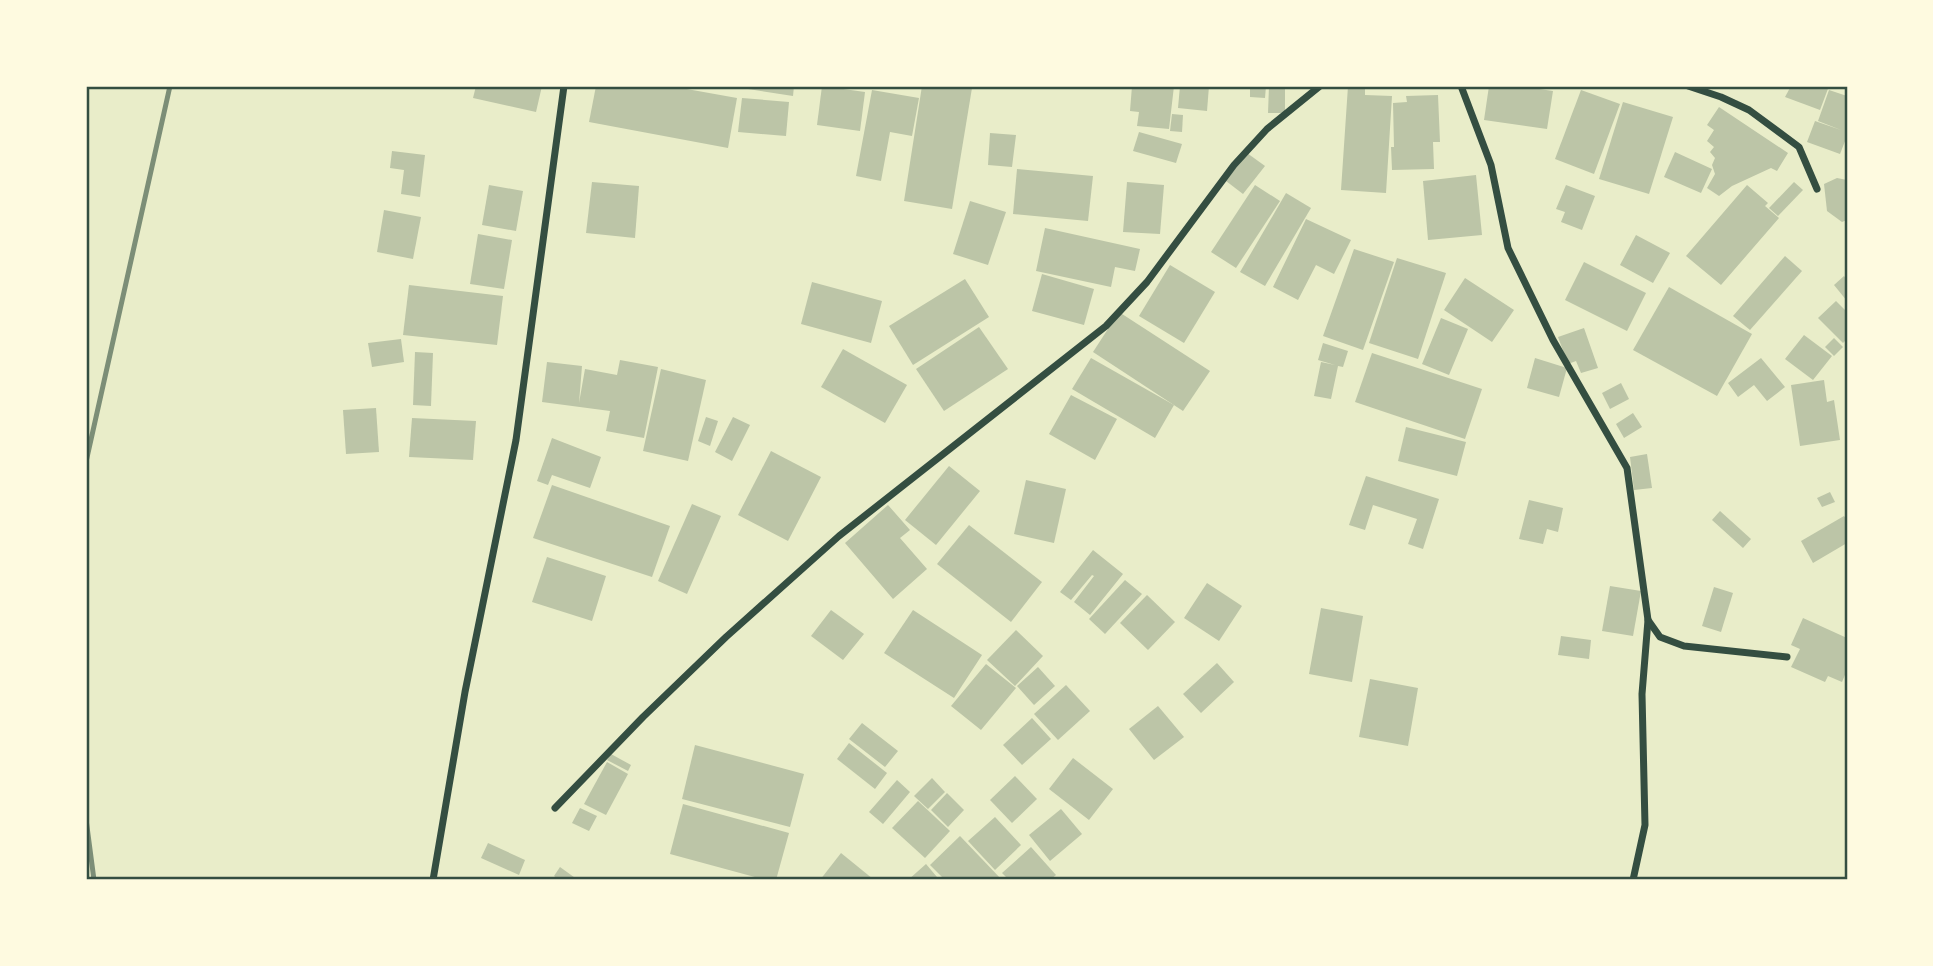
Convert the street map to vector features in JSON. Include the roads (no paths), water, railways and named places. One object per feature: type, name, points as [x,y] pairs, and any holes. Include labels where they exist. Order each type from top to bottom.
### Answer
[{"type":"street","points":[[433,880],[465,692],[516,440],[564,86]]},
{"type":"street","points":[[555,808],[643,717],[726,637],[839,536],[1106,326],[1147,282],[1234,165],[1267,128],[1320,86]]},
{"type":"street","points":[[1461,86],[1492,165],[1508,248],[1553,340],[1627,468],[1648,620],[1642,694],[1645,825],[1633,880]]},
{"type":"street","points":[[1688,86],[1749,110],[1799,147],[1816,189]]},
{"type":"street","points":[[1648,620],[1660,637],[1684,646],[1787,657]]},
{"type":"railway","points":[[86,462],[170,86]]},
{"type":"railway","points":[[86,819],[94,880]]}]
